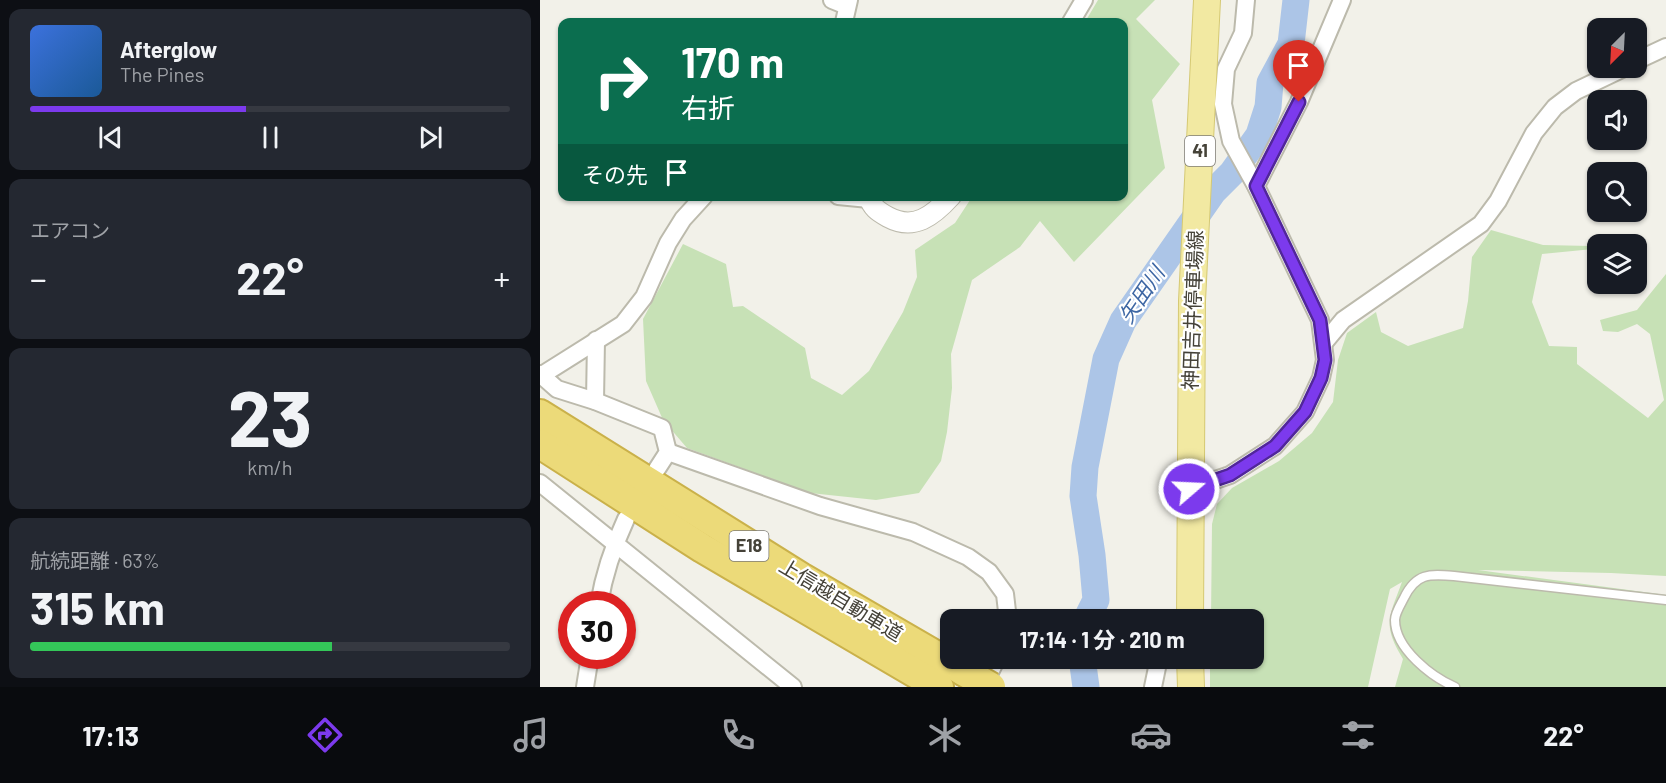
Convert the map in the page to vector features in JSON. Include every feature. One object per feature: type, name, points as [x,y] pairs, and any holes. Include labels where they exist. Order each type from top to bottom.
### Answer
[{"type":"highway","name":"上信越自動車道","points":[[540,414],[773,560],[973,679],[992,687]]},
{"type":"highway","name":"上信越自動車道","points":[[540,444],[702,548],[939,687]]},
{"type":"main road","name":"神田吉井停車場線","points":[[1190,609],[1192,301],[1207,0]]},
{"type":"main road","points":[[1190,669],[1191,687]]},
{"type":"street","points":[[1073,18],[1084,0]]},
{"type":"street","points":[[1189,489],[1230,475],[1275,446],[1305,412],[1321,378],[1325,360],[1320,320],[1313,301],[1231,141],[1223,104],[1226,69],[1243,33],[1245,0]]},
{"type":"street","points":[[1251,179],[1299,102],[1342,0]]},
{"type":"street","points":[[843,2],[844,18]]},
{"type":"street","points":[[1647,56],[1666,47]]},
{"type":"street","points":[[1324,343],[1343,320],[1481,224],[1498,201],[1534,133],[1555,107],[1576,91],[1603,78]]},
{"type":"street","points":[[657,469],[668,452],[662,428],[595,401],[557,389],[541,374],[623,324],[644,297],[668,243],[683,219],[699,201]]},
{"type":"street","points":[[870,201],[875,210],[898,222],[919,221],[936,213],[947,201]]},
{"type":"street","points":[[595,401],[596,340]]},
{"type":"street","points":[[668,452],[820,506],[913,532],[968,557],[989,572],[1005,594],[1007,609]]},
{"type":"street","points":[[540,483],[793,687]]},
{"type":"street","points":[[601,591],[615,543],[627,519]]},
{"type":"street","points":[[585,687],[588,669]]},
{"type":"street","points":[[973,679],[984,669]]},
{"type":"street","points":[[1153,687],[1157,669]]},
{"type":"lane","points":[[1455,687],[1444,682],[1414,660],[1398,635],[1395,618],[1407,592],[1418,578],[1435,574],[1666,600]]},
{"type":"green space","points":[[1098,0],[1155,0],[1136,19],[1180,64],[1152,100],[1165,168],[1074,262],[1040,221],[1020,247],[972,280],[951,354],[952,388],[941,461],[919,493],[876,500],[810,493],[687,448],[663,420],[646,381],[643,319],[683,244],[726,264],[733,307],[743,306],[805,348],[811,378],[842,395],[869,371],[903,312],[917,277],[915,250],[955,223],[969,201],[1128,201],[1128,18],[1087,18]]},
{"type":"green space","points":[[1491,230],[1543,245],[1587,246],[1587,250],[1542,254],[1532,302],[1549,346],[1577,347],[1577,364],[1648,418],[1664,400],[1650,334],[1637,324],[1618,332],[1603,331],[1600,320],[1637,310],[1666,274],[1666,576],[1478,570],[1666,595],[1666,687],[1395,687],[1403,659],[1392,638],[1390,621],[1402,582],[1390,589],[1368,687],[1210,687],[1210,669],[1264,669],[1264,609],[1211,609],[1212,524],[1217,504],[1232,488],[1279,461],[1312,433],[1333,402],[1338,360],[1347,333],[1376,312],[1381,332],[1408,346],[1463,328],[1472,257]]},
{"type":"waterway","name":"矢田川","points":[[1092,609],[1096,600],[1083,496],[1085,467],[1106,359],[1123,321],[1213,192],[1232,173],[1259,135],[1268,107],[1270,83],[1291,44],[1296,0]]},
{"type":"waterway","name":"矢田川","points":[[1084,669],[1086,687]]},
{"type":"route","points":[[1189,489],[1230,475],[1275,446],[1305,412],[1321,378],[1325,360],[1320,320],[1313,301],[1256,186],[1299,102]]}]
